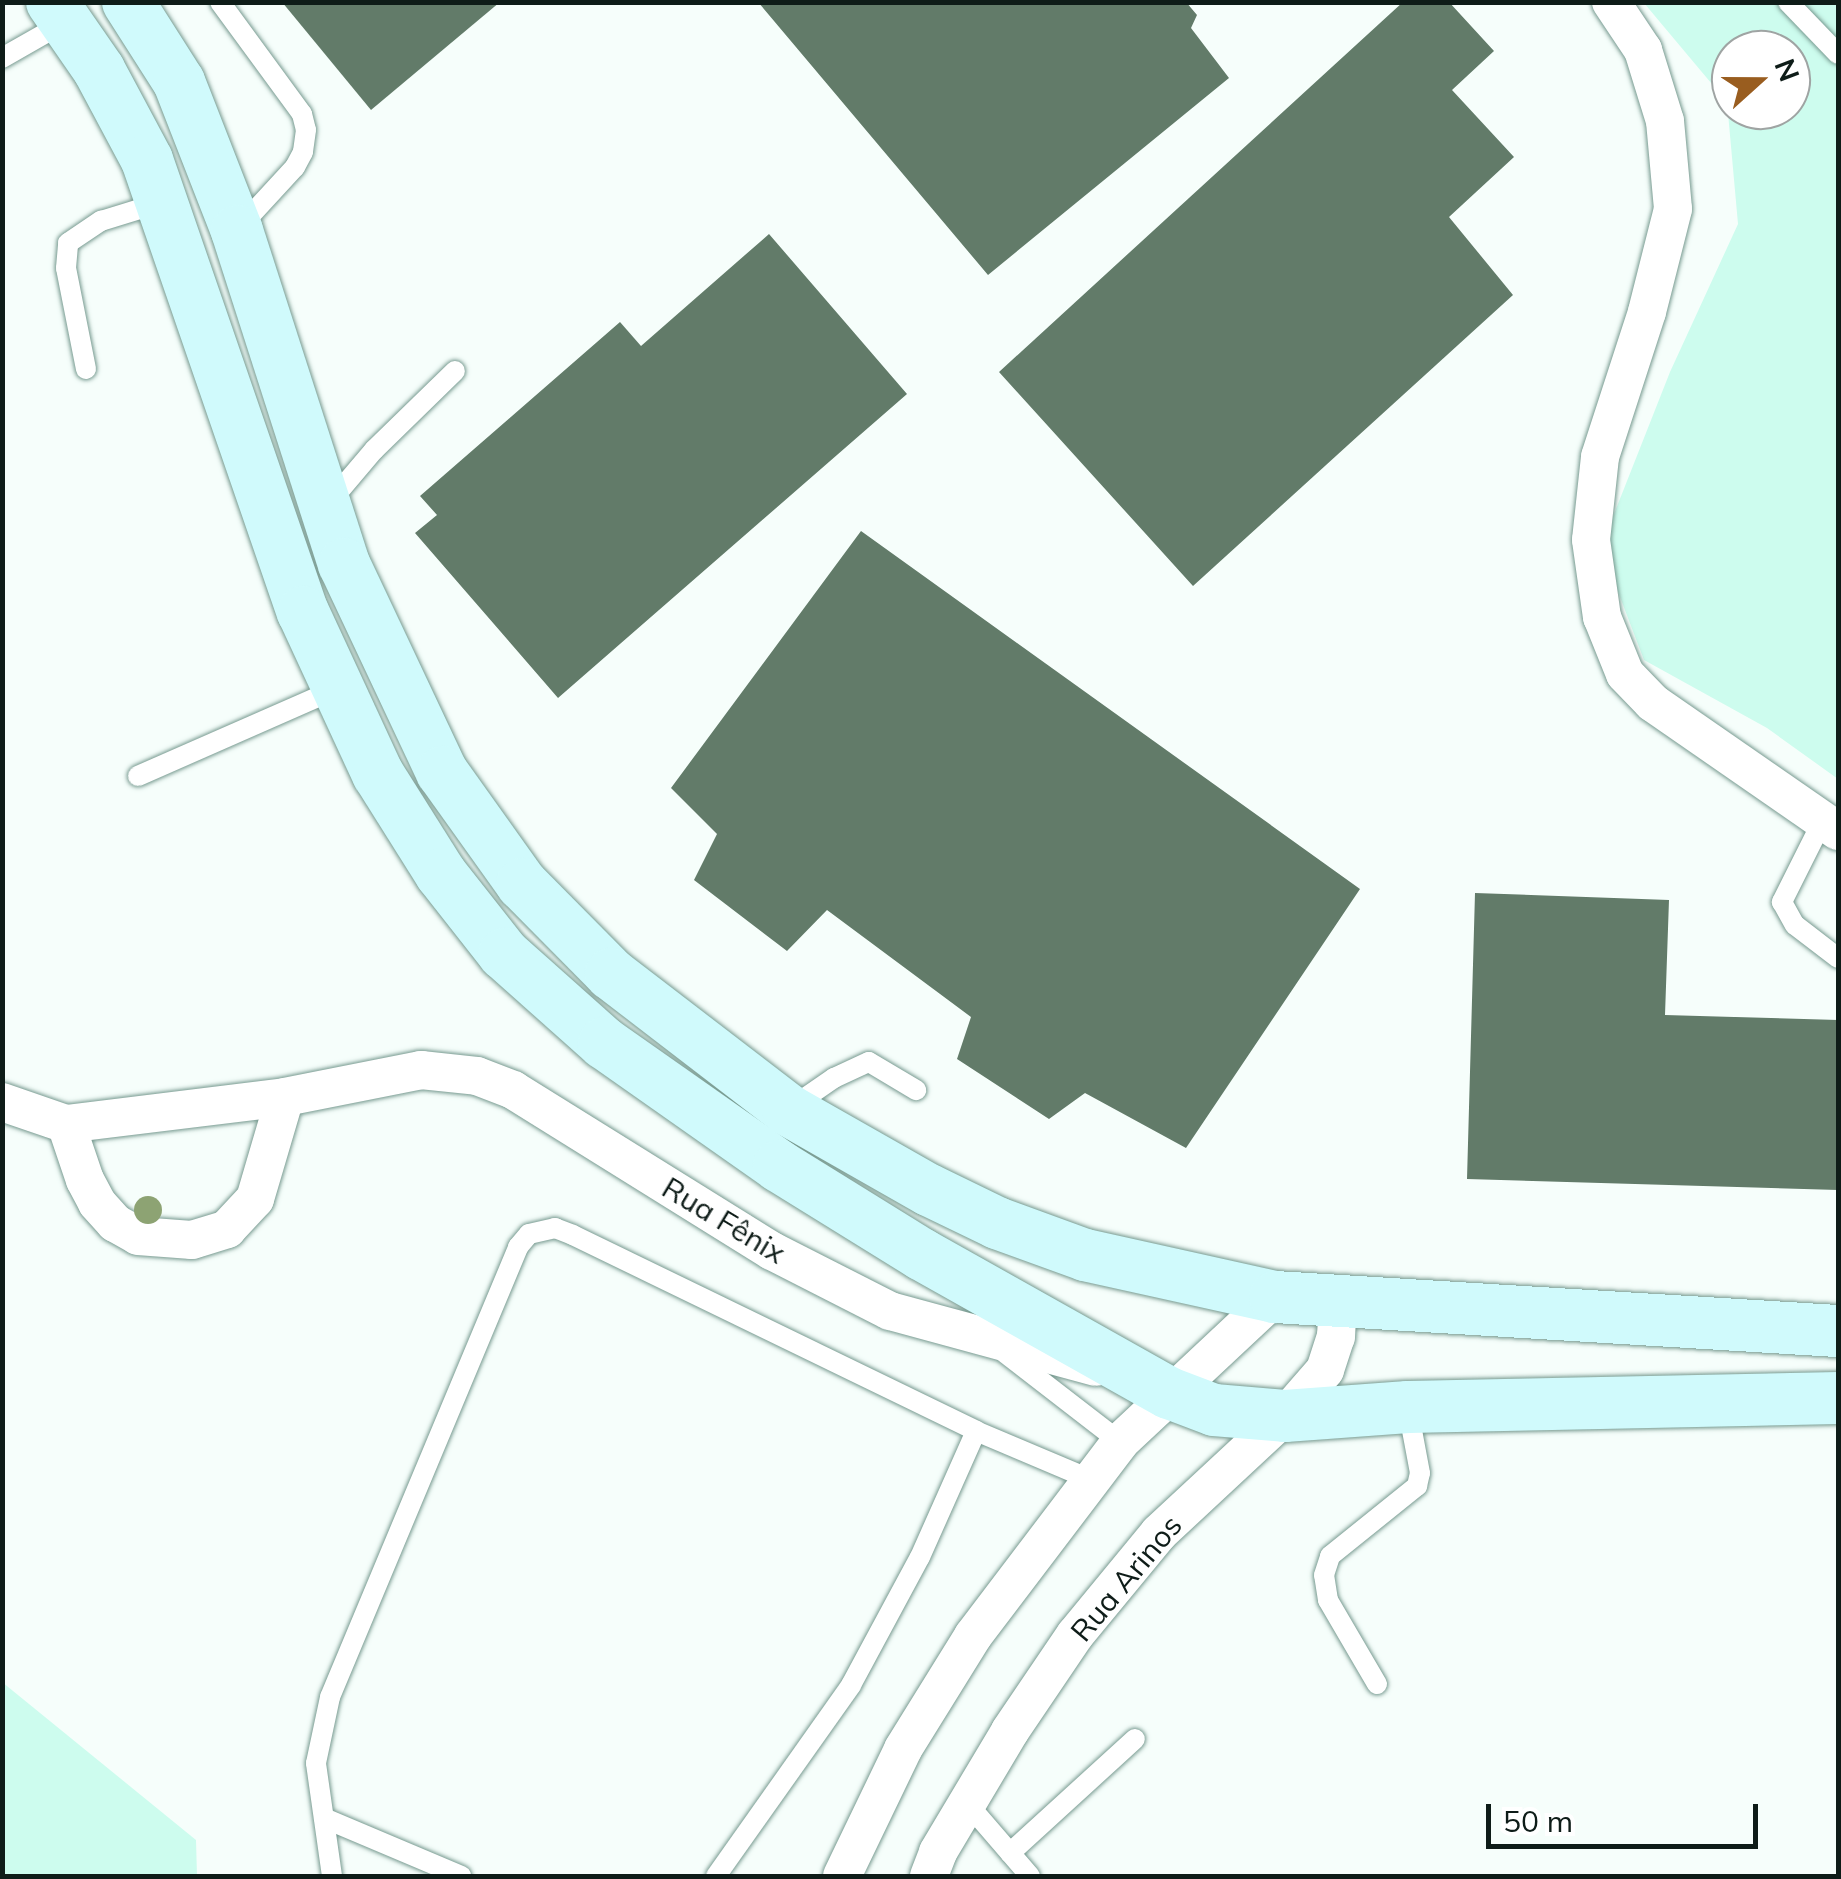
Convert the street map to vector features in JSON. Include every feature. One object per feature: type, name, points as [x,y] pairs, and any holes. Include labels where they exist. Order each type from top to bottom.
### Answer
[{"type":"main road","points":[[128,2],[179,82],[237,230],[326,507],[382,651],[442,772],[522,884],[611,974],[788,1110],[997,1223],[1085,1255],[1275,1297],[1838,1331]]},
{"type":"main road","points":[[59,12],[148,160],[304,612],[378,774],[441,874],[504,954],[604,1043],[779,1166],[921,1254],[1169,1393],[1214,1410],[1285,1416],[1408,1407],[1838,1398]]},
{"type":"street","points":[[1611,2],[1643,50],[1665,121],[1672,209],[1647,312],[1600,457],[1591,540],[1602,617],[1626,674],[1653,703],[1830,825]]},
{"type":"street","name":"Rua Fênix","points":[[2,1102],[66,1124],[285,1097],[421,1070],[476,1076],[513,1090],[789,1260],[890,1311],[1084,1363],[1169,1393]]},
{"type":"street","points":[[66,1124],[97,1203],[115,1223],[138,1236],[192,1240],[228,1229],[255,1199],[285,1097]]},
{"type":"street","points":[[842,1876],[903,1749],[963,1652],[1120,1442],[1275,1297]]},
{"type":"street","name":"Rua Arinos","points":[[929,1876],[967,1804],[1075,1634],[1159,1532],[1285,1416],[1325,1370],[1336,1337],[1338,1302]]},
{"type":"lane","points":[[220,2],[302,114],[306,130],[303,152],[295,166],[237,230]]},
{"type":"lane","points":[[1788,2],[1838,54]]},
{"type":"lane","points":[[2,58],[59,12]]},
{"type":"lane","points":[[86,369],[66,268],[68,243],[101,221],[162,202]]},
{"type":"lane","points":[[326,507],[374,450],[455,370]]},
{"type":"lane","points":[[138,776],[338,687]]},
{"type":"lane","points":[[1830,825],[1782,902],[1795,925],[1838,958]]},
{"type":"lane","points":[[788,1110],[834,1078],[868,1062],[916,1090]]},
{"type":"lane","points":[[332,1876],[316,1763],[330,1697],[518,1248],[529,1234],[555,1228],[573,1235],[976,1431],[1092,1480]]},
{"type":"lane","points":[[987,1340],[1120,1442]]},
{"type":"lane","points":[[1377,1684],[1328,1600],[1324,1575],[1330,1556],[1417,1486],[1420,1473],[1408,1407]]},
{"type":"lane","points":[[716,1876],[851,1685],[920,1557],[976,1431]]},
{"type":"lane","points":[[1010,1853],[1135,1739]]},
{"type":"lane","points":[[967,1804],[1030,1876]]},
{"type":"lane","points":[[324,1818],[461,1876]]},
{"type":"shaded area","points":[[1644,3],[1838,3],[1838,779],[1767,728],[1644,660],[1601,547],[1670,372],[1738,224],[1730,130],[1811,130],[1811,30],[1711,30],[1711,83]]},
{"type":"shaded area","points":[[2,1682],[196,1840],[197,1876],[3,1876]]},
{"type":"building","points":[[282,2],[500,2],[371,110]]},
{"type":"building","points":[[758,2],[1186,2],[1197,15],[1191,28],[1229,78],[988,275]]},
{"type":"building","points":[[1403,2],[1449,2],[1494,51],[1452,90],[1514,157],[1449,217],[1513,295],[1193,586],[999,372]]},
{"type":"building","points":[[769,234],[907,394],[558,698],[415,533],[437,515],[420,496],[620,322],[641,346]]},
{"type":"building","points":[[861,531],[1360,889],[1186,1148],[1085,1093],[1049,1119],[957,1059],[971,1017],[827,910],[787,951],[694,880],[717,834],[671,788]]},
{"type":"building","points":[[1475,893],[1669,900],[1665,1015],[1838,1020],[1838,1190],[1467,1179]]}]
